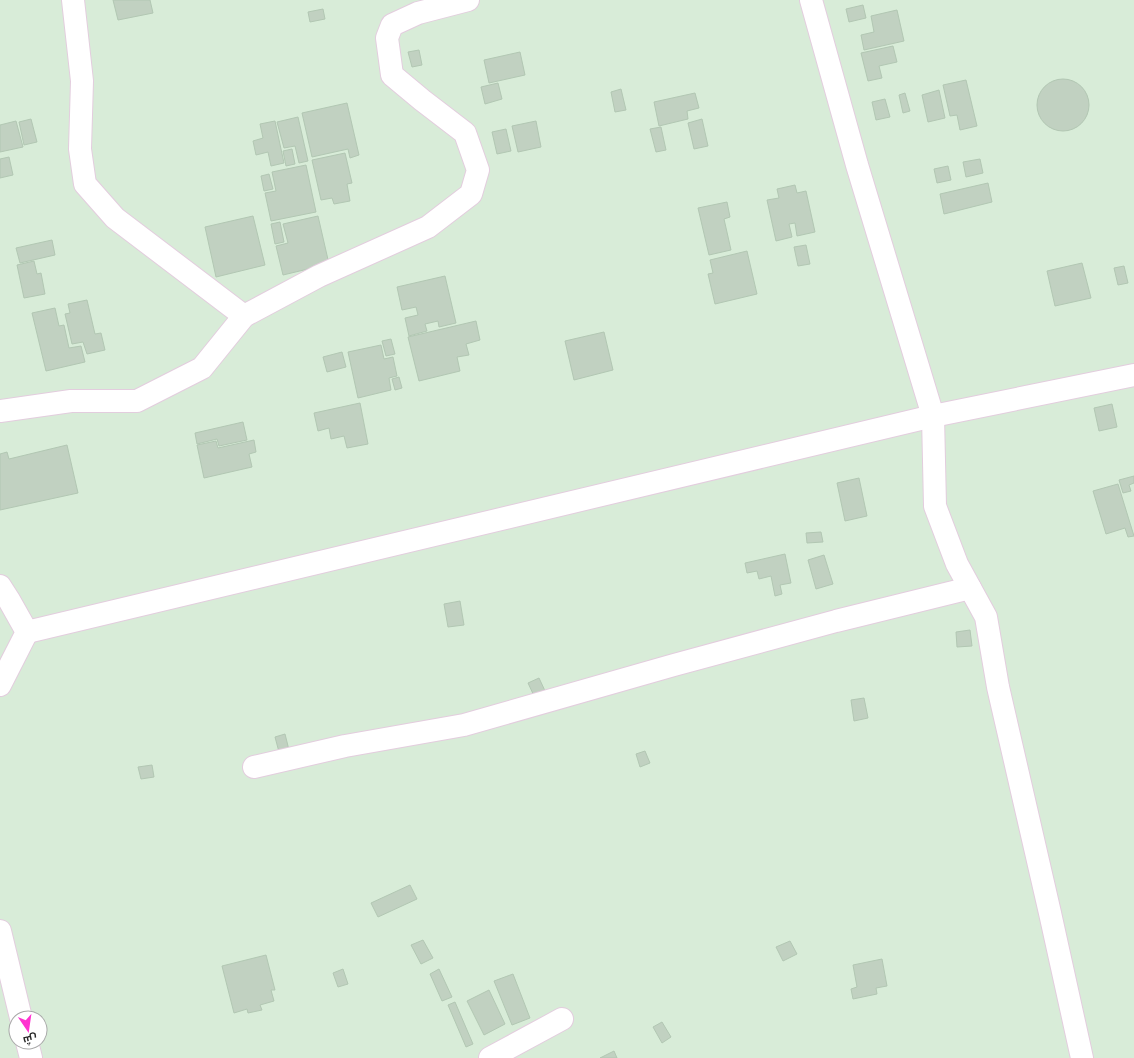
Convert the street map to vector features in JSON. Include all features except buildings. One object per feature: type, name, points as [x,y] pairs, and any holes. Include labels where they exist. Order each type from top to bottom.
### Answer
[{"type":"street","points":[[73,0],[82,81],[80,148],[85,184],[115,218],[244,316]]},
{"type":"street","points":[[0,411],[71,401],[137,401],[202,368],[244,316],[319,276],[428,228],[471,194],[478,170],[465,133],[422,100],[392,74],[387,38],[392,24],[418,13],[468,0]]},
{"type":"street","points":[[811,0],[857,165],[933,416],[935,506],[957,564],[986,618],[998,687],[1082,1058]]},
{"type":"street","points":[[0,685],[28,632],[933,416],[1134,374]]},
{"type":"street","points":[[0,586],[28,632]]},
{"type":"street","points":[[254,767],[345,746],[464,725],[728,650],[836,621],[970,588]]},
{"type":"street","points":[[0,931],[19,1010]]},
{"type":"street","points":[[490,1058],[562,1019]]}]
